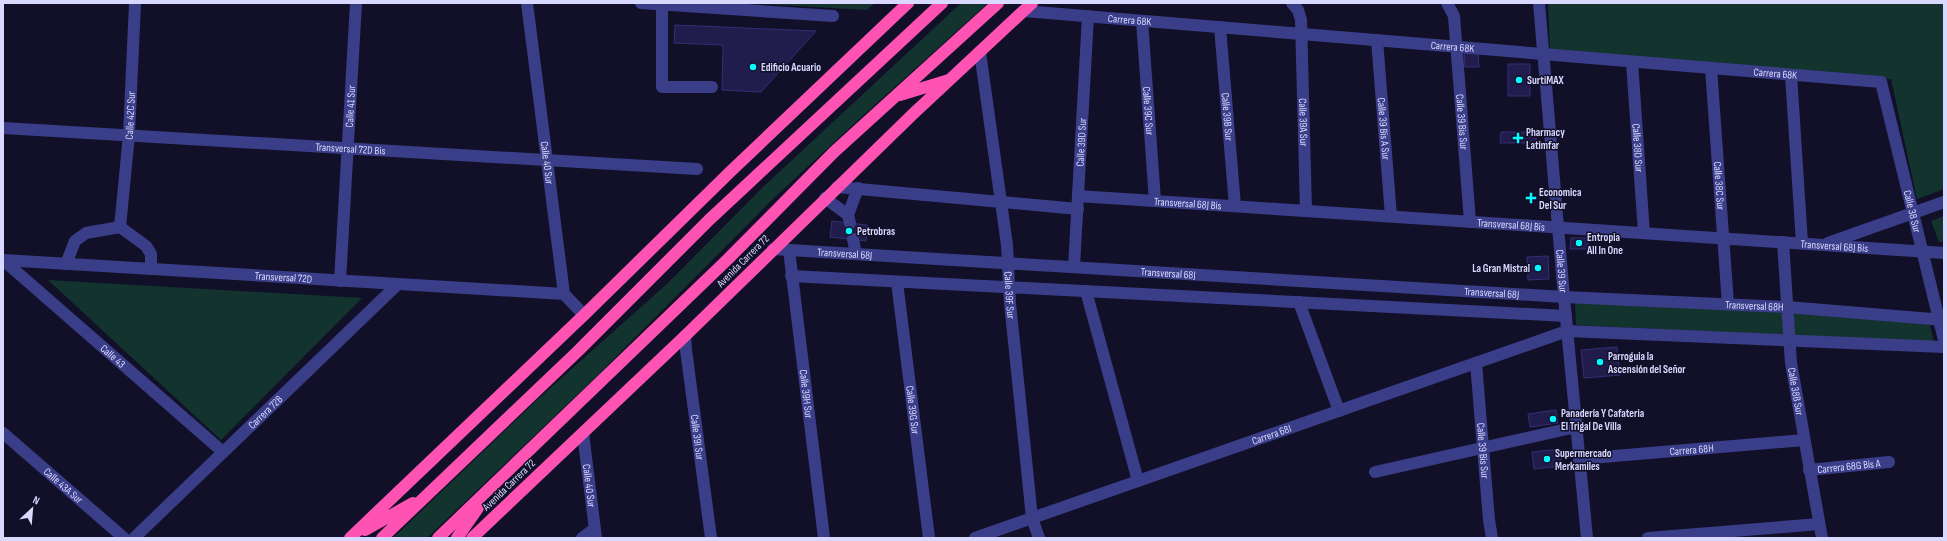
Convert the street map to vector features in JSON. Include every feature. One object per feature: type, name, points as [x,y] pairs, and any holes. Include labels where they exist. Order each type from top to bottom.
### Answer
[{"type":"highway","points":[[350,538],[584,315],[737,165],[908,3]]},
{"type":"highway","points":[[382,538],[577,352],[709,220],[942,3]]},
{"type":"highway","name":"Avenida Carrera 72","points":[[438,538],[728,259],[834,152],[998,3]]},
{"type":"highway","name":"Avenida Carrera 72","points":[[472,538],[685,336],[825,198],[1028,7]]},
{"type":"highway","points":[[895,96],[953,79]]},
{"type":"highway","points":[[457,538],[491,488]]},
{"type":"highway","points":[[350,538],[428,495]]},
{"type":"street","name":"Calle 42C Sur","points":[[120,228],[129,135],[135,3]]},
{"type":"street","name":"Calle 41 Sur","points":[[340,281],[356,3]]},
{"type":"street","name":"Calle 40 Sur","points":[[527,3],[564,294]]},
{"type":"street","points":[[641,3],[834,16]]},
{"type":"street","name":"Calle 39A Sur","points":[[1292,3],[1298,10],[1302,34],[1306,211]]},
{"type":"street","name":"Calle 39 Bis Sur","points":[[1447,3],[1454,16],[1470,222]]},
{"type":"street","name":"Calle 39 Sur","points":[[1539,3],[1567,331],[1587,538]]},
{"type":"street","points":[[662,4],[662,86],[712,87]]},
{"type":"street","name":"Carrera 68K","points":[[1028,7],[1088,16],[1142,21],[1881,82]]},
{"type":"street","name":"Calle 39D Sur","points":[[1074,268],[1088,16]]},
{"type":"street","name":"Calle 39C Sur","points":[[1142,21],[1155,201]]},
{"type":"street","name":"Calle 39B Sur","points":[[1220,27],[1235,206]]},
{"type":"street","name":"Calle 39 Bis A Sur","points":[[1377,40],[1391,216]]},
{"type":"street","name":"Calle 39F Sur","points":[[980,52],[1008,264],[1032,518],[1039,538]]},
{"type":"street","name":"Calle 38D Sur","points":[[1632,62],[1644,233]]},
{"type":"street","name":"Calle 38C Sur","points":[[1711,68],[1728,304]]},
{"type":"street","points":[[1791,75],[1802,244]]},
{"type":"street","name":"Calle 38 Sur","points":[[1881,82],[1922,251],[1942,320],[1944,340]]},
{"type":"street","name":"Transversal 72D Bis","points":[[3,128],[697,169]]},
{"type":"street","points":[[837,187],[1078,209]]},
{"type":"street","points":[[825,198],[849,219],[858,188]]},
{"type":"street","name":"Transversal 68J Bis","points":[[1078,196],[1944,253]]},
{"type":"street","points":[[1824,245],[1944,202]]},
{"type":"street","points":[[66,264],[75,241],[86,233],[120,228],[146,246],[151,254],[151,269]]},
{"type":"street","points":[[853,239],[856,254]]},
{"type":"street","name":"Calle 38B Sur","points":[[1783,242],[1791,363],[1822,538]]},
{"type":"street","name":"Transversal 68J","points":[[773,249],[1564,297]]},
{"type":"street","name":"Calle 39H Sur","points":[[789,250],[824,538]]},
{"type":"street","name":"Transversal 72D","points":[[3,260],[564,294]]},
{"type":"street","name":"Calle 43","points":[[3,260],[223,452]]},
{"type":"street","name":"Transversal 68J","points":[[791,276],[1566,316]]},
{"type":"street","name":"Calle 39G Sur","points":[[897,282],[929,538]]},
{"type":"street","name":"Carrera 72B","points":[[134,538],[397,285]]},
{"type":"street","points":[[1086,291],[1138,481]]},
{"type":"street","points":[[564,294],[584,315]]},
{"type":"street","name":"Transversal 68H","points":[[1564,297],[1787,307],[1942,320]]},
{"type":"street","points":[[1299,302],[1339,411]]},
{"type":"street","points":[[1567,331],[1944,347]]},
{"type":"street","name":"Carrera 68I","points":[[975,538],[1567,331]]},
{"type":"street","name":"Calle 39I Sur","points":[[685,336],[711,538]]},
{"type":"street","name":"Calle 39 Bis Sur","points":[[1476,363],[1489,520],[1492,538]]},
{"type":"street","points":[[1376,472],[1576,427]]},
{"type":"street","name":"Calle 43A Sur","points":[[3,433],[124,538]]},
{"type":"street","name":"Calle 40 Sur","points":[[583,433],[595,534]]},
{"type":"street","name":"Carrera 68H","points":[[1579,459],[1804,440]]},
{"type":"street","name":"Carrera 68G Bis A","points":[[1809,470],[1888,462]]},
{"type":"street","points":[[1648,538],[1819,524]]},
{"type":"street","points":[[582,538],[595,534]]},
{"type":"green space","points":[[745,3],[875,3],[867,10]]},
{"type":"green space","points":[[961,3],[988,3],[775,197],[596,377],[427,538],[393,538],[538,399],[669,282],[763,187]]},
{"type":"green space","points":[[1548,3],[1944,3],[1944,189],[1917,199],[1891,79],[1550,50]]},
{"type":"green space","points":[[1944,216],[1944,242],[1939,242],[1931,221]]},
{"type":"green space","points":[[48,280],[362,298],[221,440]]},
{"type":"green space","points":[[1575,302],[1928,318],[1934,342],[1576,325]]},
{"type":"building","name":"Edificio Acuario","points":[[675,25],[816,31],[761,92],[722,90],[723,45],[674,43]]},
{"type":"building","points":[[1478,53],[1479,67],[1465,67],[1464,54]]},
{"type":"building","name":"SurtiMAX","points":[[1508,64],[1530,64],[1530,96],[1508,96]]},
{"type":"building","name":"Pharmacy Latimfar","points":[[1501,132],[1536,132],[1536,143],[1500,143]]},
{"type":"building","name":"Petrobras","points":[[832,221],[867,225],[866,241],[830,237]]},
{"type":"building","name":"Entropia All In One","points":[[1571,238],[1588,238],[1588,249],[1570,249]]},
{"type":"building","name":"La Gran Mistral","points":[[1548,256],[1549,279],[1528,280],[1527,257]]},
{"type":"building","name":"Parroguia la Ascensión del Señor","points":[[1617,347],[1620,375],[1584,378],[1581,350]]},
{"type":"building","points":[[1556,410],[1558,423],[1530,427],[1528,414]]},
{"type":"building","name":"Supermercado Merkamiles","points":[[1560,449],[1562,466],[1534,469],[1532,452]]},
{"type":"place","name":"Edificio Acuario","points":[[753,67]]},
{"type":"place","name":"SurtiMAX","points":[[1519,80]]},
{"type":"place","name":"Pharmacy Latimfar","points":[[1518,138]]},
{"type":"place","name":"Economica Del Sur","points":[[1531,198]]},
{"type":"place","name":"Petrobras","points":[[849,231]]},
{"type":"place","name":"Entropia All In One","points":[[1579,243]]},
{"type":"place","name":"La Gran Mistral","points":[[1538,268]]},
{"type":"place","name":"Parroguia la Ascensión del Señor","points":[[1600,362]]},
{"type":"place","name":"Panadería Y Cafateria El Trigal De Villa","points":[[1553,419]]},
{"type":"place","name":"Supermercado Merkamiles","points":[[1547,459]]}]
